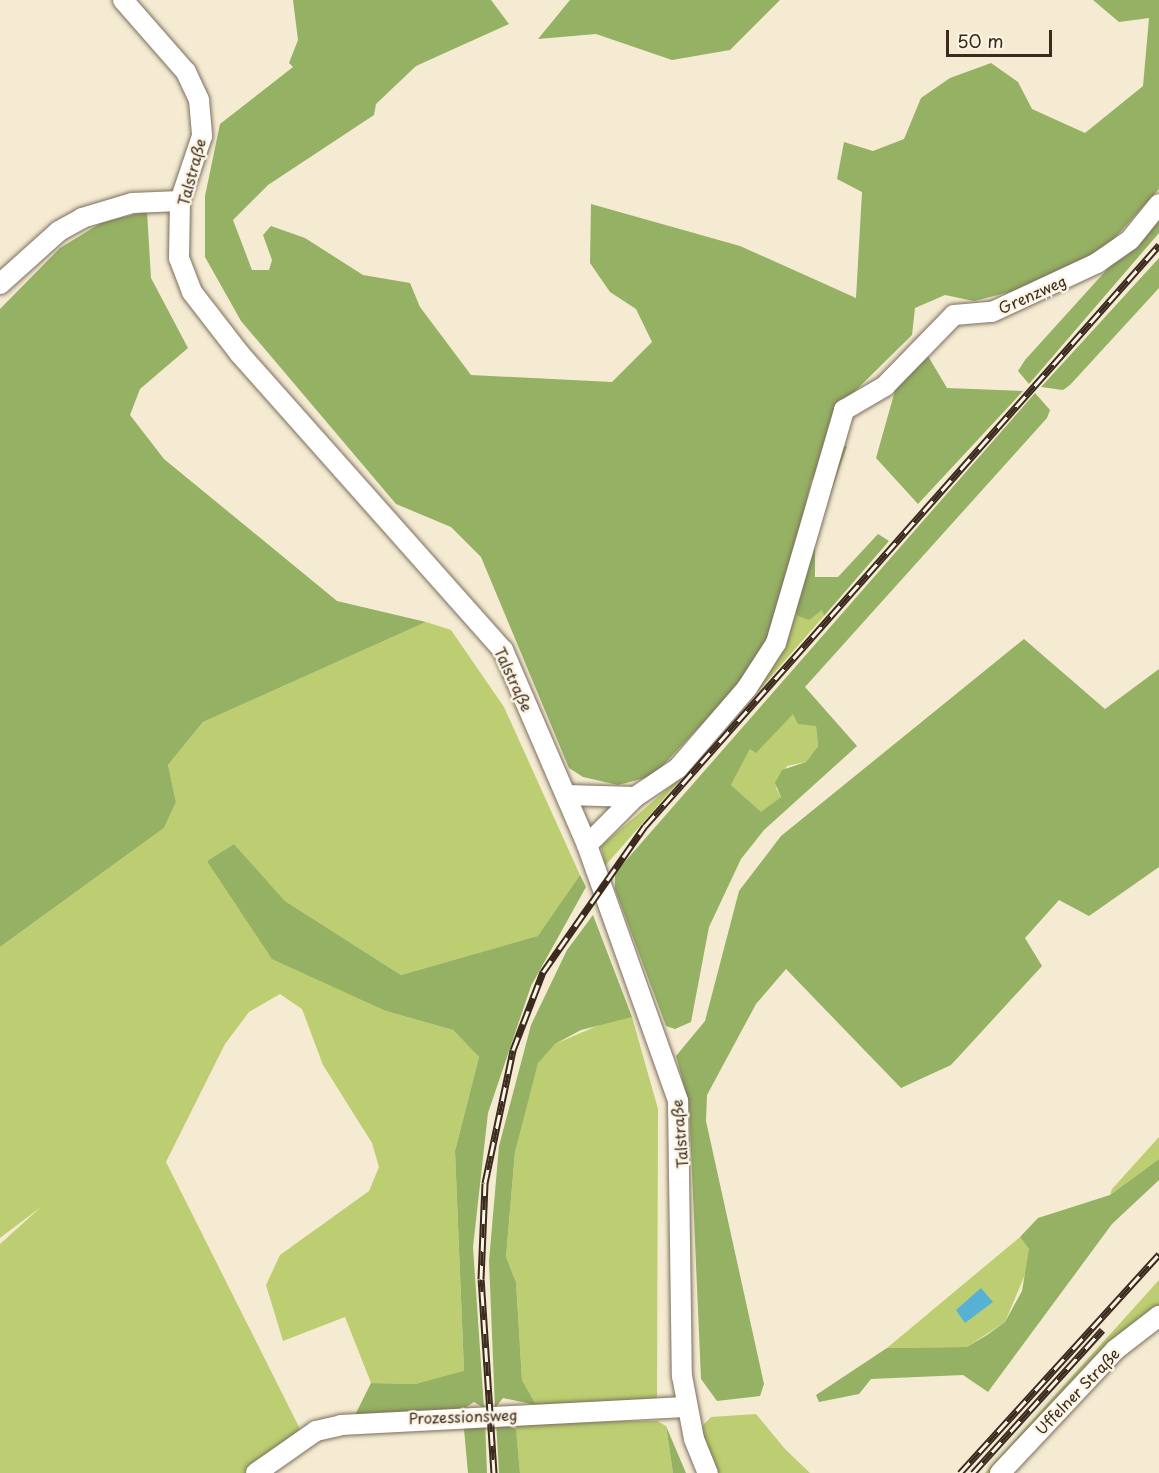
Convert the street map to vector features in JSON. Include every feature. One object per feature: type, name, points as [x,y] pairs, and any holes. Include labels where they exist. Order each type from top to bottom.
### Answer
[{"type":"street","name":"Talstraße","points":[[123,0],[186,72],[199,100],[202,136],[180,201],[179,258],[192,292],[240,354],[503,650],[587,845],[678,1101],[685,1407],[708,1473]]},
{"type":"street","points":[[0,284],[59,231],[82,219],[132,203],[180,201]]},
{"type":"street","name":"Grenzweg","points":[[635,797],[678,768],[747,688],[776,643],[844,410],[885,386],[954,315],[992,312],[1097,263],[1131,240],[1159,204]]},
{"type":"street","points":[[566,795],[635,797]]},
{"type":"street","points":[[587,845],[635,797]]},
{"type":"street","name":"Uffelner Straße","points":[[1000,1473],[1107,1358],[1159,1316]]},
{"type":"street","name":"Prozessionsweg","points":[[256,1473],[316,1431],[341,1425],[685,1407]]},
{"type":"green space","points":[[293,0],[491,0],[509,24],[416,66],[376,104],[374,115],[268,185],[233,220],[252,270],[269,270],[272,260],[263,235],[271,226],[305,238],[363,275],[410,283],[420,307],[471,375],[612,382],[652,342],[636,309],[610,292],[590,263],[591,204],[740,246],[856,298],[862,192],[837,179],[844,142],[873,151],[904,139],[921,98],[950,78],[991,63],[1018,82],[1032,109],[1085,133],[1143,86],[1149,18],[1119,22],[1093,0],[1159,0],[1159,189],[1112,241],[1078,263],[1022,289],[974,301],[945,295],[915,308],[912,335],[852,394],[811,482],[783,602],[765,644],[732,692],[653,776],[618,785],[583,777],[569,768],[481,557],[451,527],[396,504],[241,321],[205,257],[205,196],[220,124],[293,67],[289,63],[298,40]]},
{"type":"green space","points":[[570,0],[780,0],[730,50],[672,60],[596,34],[538,39]]},
{"type":"green space","points":[[147,211],[151,278],[188,348],[140,389],[130,415],[164,459],[337,601],[426,622],[203,722],[168,765],[176,802],[164,828],[0,947],[0,309],[60,248],[101,223]]},
{"type":"green space","points":[[1159,212],[1159,233],[1029,384],[1018,371],[1025,360]]},
{"type":"green space","points":[[1159,258],[1159,288],[1070,385],[1063,390],[1041,387]]},
{"type":"green space","points":[[925,351],[947,388],[1023,391],[918,504],[876,458],[898,380]]},
{"type":"green space","points":[[1035,393],[1050,410],[1047,418],[805,687],[857,746],[764,830],[741,859],[709,927],[691,1022],[675,1029],[666,1026],[615,889],[615,873]],"holes":[[[793,714],[798,724],[816,726],[818,746],[806,762],[782,770],[775,783],[781,797],[761,812],[731,785],[750,749],[756,753]]]},
{"type":"green space","points":[[847,446],[815,538],[815,577],[838,577],[878,534],[889,541],[824,616],[822,610],[809,620],[798,616],[793,606],[841,447]]},
{"type":"green space","points":[[793,606],[822,609],[824,616],[605,866],[601,846],[678,780],[726,724]]},
{"type":"green space","points":[[426,622],[451,630],[504,707],[580,875],[539,936],[401,975],[285,901],[234,844],[207,861],[386,1011],[453,1030],[479,1057],[455,1151],[464,1372],[415,1384],[371,1383],[345,1317],[283,1341],[266,1285],[280,1255],[369,1191],[379,1167],[372,1143],[323,1065],[302,1009],[280,994],[249,1012],[225,1044],[166,1162],[300,1429],[245,1473],[0,1473],[0,1244],[41,1207],[0,1238],[0,947],[164,828],[176,802],[168,765],[203,722]]},
{"type":"green space","points":[[1024,639],[1105,709],[1159,669],[1159,867],[1089,916],[1059,900],[1025,938],[1042,966],[951,1065],[901,1088],[786,969],[756,1004],[707,1095],[706,1121],[764,1384],[760,1396],[717,1401],[701,1379],[689,1104],[676,1056],[705,1021],[739,891],[781,836]]},
{"type":"green space","points":[[793,714],[816,726],[818,746],[806,762],[787,766],[776,788],[781,797],[761,813],[731,785],[750,749]]},
{"type":"green space","points":[[234,844],[285,901],[401,975],[538,936],[580,875],[586,887],[531,986],[488,1113],[473,1247],[484,1408],[474,1402],[465,1408],[354,1417],[371,1383],[415,1384],[464,1371],[455,1151],[479,1057],[453,1030],[386,1011],[272,959],[207,861]]},
{"type":"green space","points":[[593,915],[632,1017],[581,1030],[555,1044],[538,1063],[515,1152],[506,1257],[516,1282],[522,1380],[536,1405],[503,1398],[495,1408],[489,1261],[499,1146],[531,1025],[567,950]]},
{"type":"green space","points":[[632,1017],[658,1109],[657,1401],[536,1405],[522,1380],[516,1282],[506,1257],[515,1152],[527,1095],[538,1062],[555,1044],[613,1019]]},
{"type":"green space","points":[[1159,1137],[1159,1159],[1110,1195],[1112,1189]]},
{"type":"green space","points":[[1159,1159],[1159,1180],[1112,1224],[988,1392],[963,1375],[871,1379],[859,1394],[819,1402],[816,1395],[887,1348],[967,1347],[987,1335],[1005,1322],[1022,1291],[1029,1249],[1020,1237],[1038,1218],[1110,1195]]},
{"type":"green space","points":[[1020,1237],[1029,1249],[1029,1265],[1005,1322],[967,1347],[887,1348]]},
{"type":"green space","points":[[1159,1280],[1159,1313],[994,1473],[985,1473]]},
{"type":"green space","points":[[756,1414],[785,1449],[810,1473],[717,1473],[701,1430],[704,1424],[711,1417]]},
{"type":"green space","points":[[496,1420],[516,1429],[520,1473],[499,1473]]},
{"type":"green space","points":[[657,1421],[666,1426],[673,1473],[520,1473],[515,1422]]},
{"type":"green space","points":[[485,1422],[487,1473],[468,1473],[464,1429]]},
{"type":"green space","points":[[666,1426],[686,1473],[673,1473]]},
{"type":"water","points":[[981,1288],[993,1302],[965,1323],[956,1310]]},
{"type":"railway","points":[[494,1473],[481,1279],[485,1183],[513,1050],[543,972],[645,826],[1159,245]]},
{"type":"railway","points":[[960,1473],[1159,1254]]},
{"type":"railway","points":[[973,1473],[1102,1330]]}]
